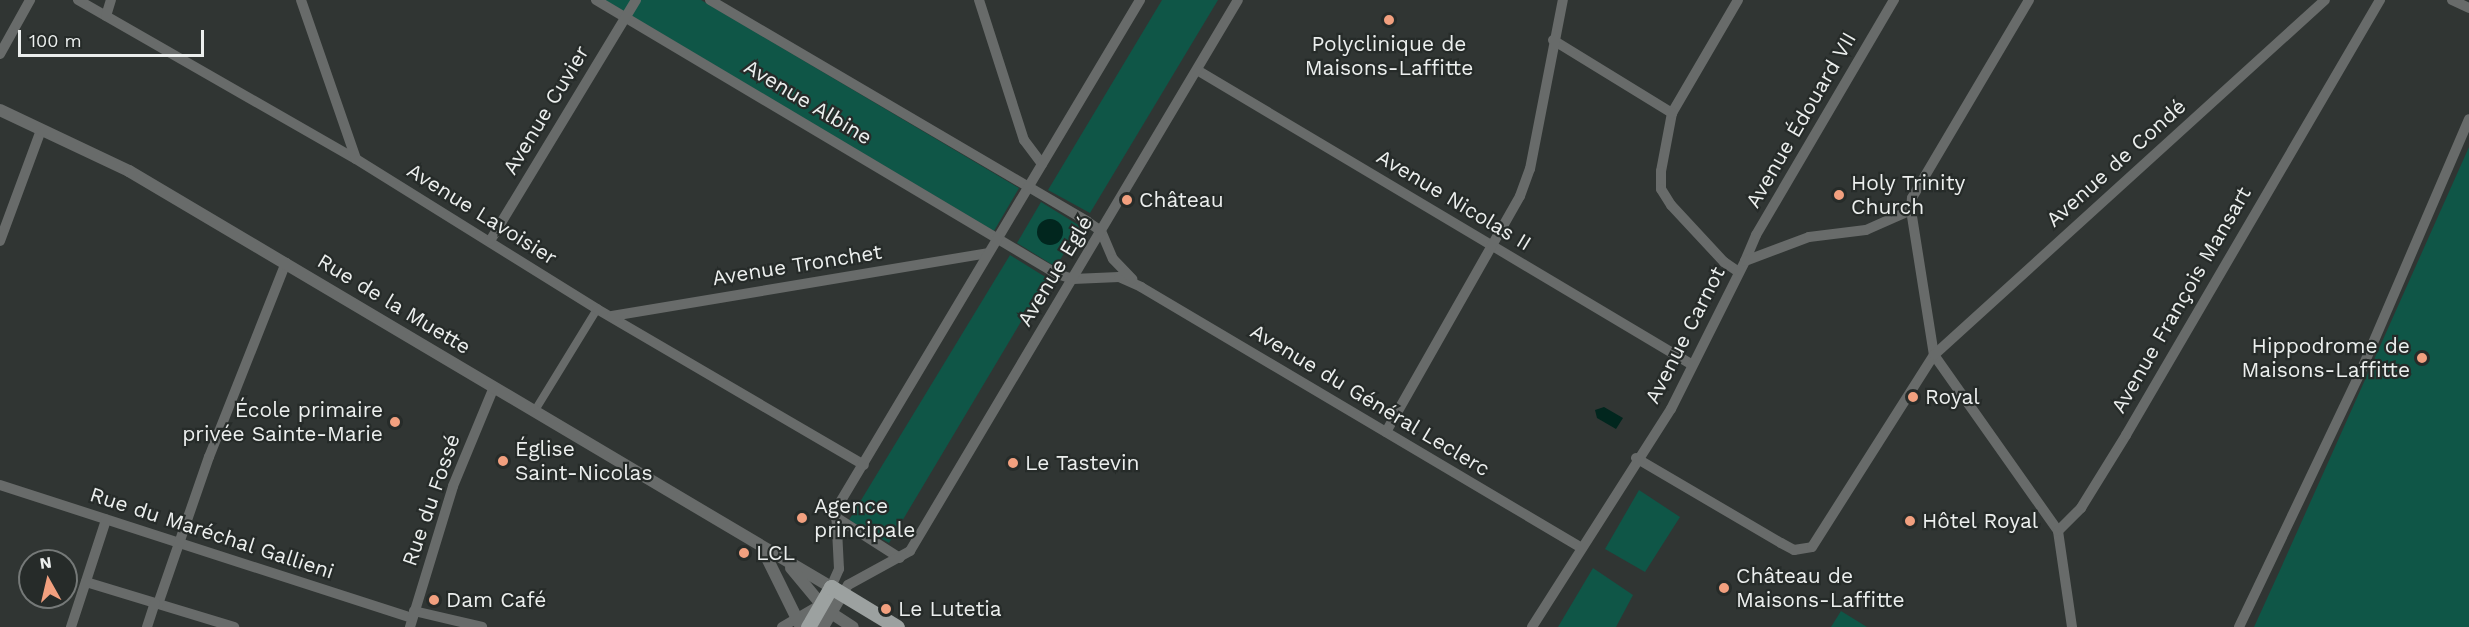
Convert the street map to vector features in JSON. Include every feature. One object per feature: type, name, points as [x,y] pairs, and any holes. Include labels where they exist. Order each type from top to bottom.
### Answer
[{"type":"main road","points":[[808,627],[826,609],[837,590],[897,627]]},
{"type":"street","points":[[0,54],[30,0]]},
{"type":"street","name":"Avenue Lavoisier","points":[[78,0],[356,159],[597,309],[864,465]]},
{"type":"street","points":[[106,16],[111,0]]},
{"type":"street","points":[[301,0],[356,159]]},
{"type":"street","name":"Avenue Albine","points":[[596,0],[999,238]]},
{"type":"street","name":"Avenue Cuvier","points":[[490,241],[636,0]]},
{"type":"street","name":"Avenue Albine","points":[[710,0],[1028,187]]},
{"type":"street","points":[[980,0],[1024,140],[1042,164]]},
{"type":"street","points":[[837,590],[839,569],[834,516],[1140,0]]},
{"type":"street","name":"Avenue Eglé","points":[[837,590],[910,551],[1238,0]]},
{"type":"street","points":[[1386,432],[1520,196],[1530,169],[1553,40],[1563,0]]},
{"type":"street","points":[[1738,0],[1672,113],[1661,189],[1724,262],[1739,272]]},
{"type":"street","name":"Avenue Édouard VII","points":[[1745,261],[1762,225],[1894,0]]},
{"type":"street","points":[[2029,0],[1912,198],[1911,210],[1935,355],[2058,531],[2072,627]]},
{"type":"street","name":"Avenue de Condé","points":[[1636,458],[1780,543],[1804,551],[1820,539],[1907,392],[1935,355],[2325,0]]},
{"type":"street","name":"Avenue François Mansart","points":[[2058,531],[2081,508],[2098,481],[2380,0]]},
{"type":"street","points":[[2452,0],[2469,8]]},
{"type":"street","points":[[1553,40],[1672,113]]},
{"type":"street","name":"Avenue Nicolas II","points":[[1197,70],[1690,364]]},
{"type":"street","name":"Rue de la Muette","points":[[0,110],[129,171],[495,387],[788,564],[837,590]]},
{"type":"street","points":[[2239,627],[2361,371],[2469,119]]},
{"type":"street","points":[[0,241],[41,130]]},
{"type":"street","points":[[1028,187],[1101,231]]},
{"type":"street","name":"Avenue Carnot","points":[[1532,627],[1636,458],[1671,408],[1690,364],[1745,261],[1809,237],[1866,230],[1911,210]]},
{"type":"street","name":"Avenue du Général Leclerc","points":[[1101,231],[1113,259],[1141,287]]},
{"type":"street","name":"Avenue du Général Leclerc","points":[[999,238],[1057,274],[1073,279],[1119,277],[1141,287],[1580,547]]},
{"type":"street","name":"Avenue Tronchet","points":[[612,316],[988,253]]},
{"type":"street","points":[[147,627],[286,263]]},
{"type":"street","points":[[534,412],[597,309]]},
{"type":"street","name":"Rue du Fossé","points":[[412,619],[453,486],[495,387]]},
{"type":"street","name":"Rue du Maréchal Gallieni","points":[[0,485],[412,619],[482,627]]},
{"type":"street","points":[[834,516],[900,558]]},
{"type":"street","points":[[71,627],[106,520]]},
{"type":"street","name":"Rue de la Muette","points":[[760,547],[774,569],[797,622]]},
{"type":"street","name":"Rue de la Muette","points":[[788,564],[826,609]]},
{"type":"street","points":[[86,582],[234,627]]},
{"type":"street","points":[[782,627],[826,609]]},
{"type":"street","points":[[823,627],[826,609]]},
{"type":"street","points":[[826,609],[854,627]]},
{"type":"shaded area","points":[[605,0],[701,0],[1019,188],[994,231]]},
{"type":"shaded area","points":[[1162,0],[1218,0],[1090,213],[1048,190]]},
{"type":"shaded area","name":"Hippodrome de Maisons-Laffitte","points":[[2469,147],[2469,627],[2254,627],[2280,570]]},
{"type":"shaded area","points":[[1041,202],[1080,226],[1056,267],[1017,243]]},
{"type":"shaded area","points":[[1050,219],[1059,223],[1063,232],[1059,241],[1050,245],[1041,241],[1037,232],[1041,223]]},
{"type":"shaded area","points":[[1010,255],[1047,278],[889,543],[849,520]]},
{"type":"shaded area","points":[[1604,407],[1623,418],[1616,429],[1597,418],[1595,410]]},
{"type":"shaded area","points":[[1639,490],[1680,517],[1645,572],[1605,549]]},
{"type":"shaded area","points":[[1593,568],[1633,595],[1616,627],[1558,627]]},
{"type":"shaded area","points":[[1841,611],[1867,627],[1831,627]]},
{"type":"place","name":"Polyclinique de Maisons-Laffitte","points":[[1389,20]]},
{"type":"place","name":"Holy Trinity Church","points":[[1839,195]]},
{"type":"place","name":"Château","points":[[1127,200]]},
{"type":"place","name":"Hippodrome de Maisons-Laffitte","points":[[2422,358]]},
{"type":"place","name":"Royal","points":[[1913,397]]},
{"type":"place","name":"École primaire privée Sainte-Marie","points":[[395,422]]},
{"type":"place","name":"Église Saint-Nicolas","points":[[503,461]]},
{"type":"place","name":"Le Tastevin","points":[[1013,463]]},
{"type":"place","name":"Agence principale","points":[[802,518]]},
{"type":"place","name":"Hôtel Royal","points":[[1910,521]]},
{"type":"place","name":"LCL","points":[[744,553]]},
{"type":"place","name":"Château de Maisons-Laffitte","points":[[1724,588]]},
{"type":"place","name":"Dam Café","points":[[434,600]]},
{"type":"place","name":"Le Lutetia","points":[[886,609]]}]
